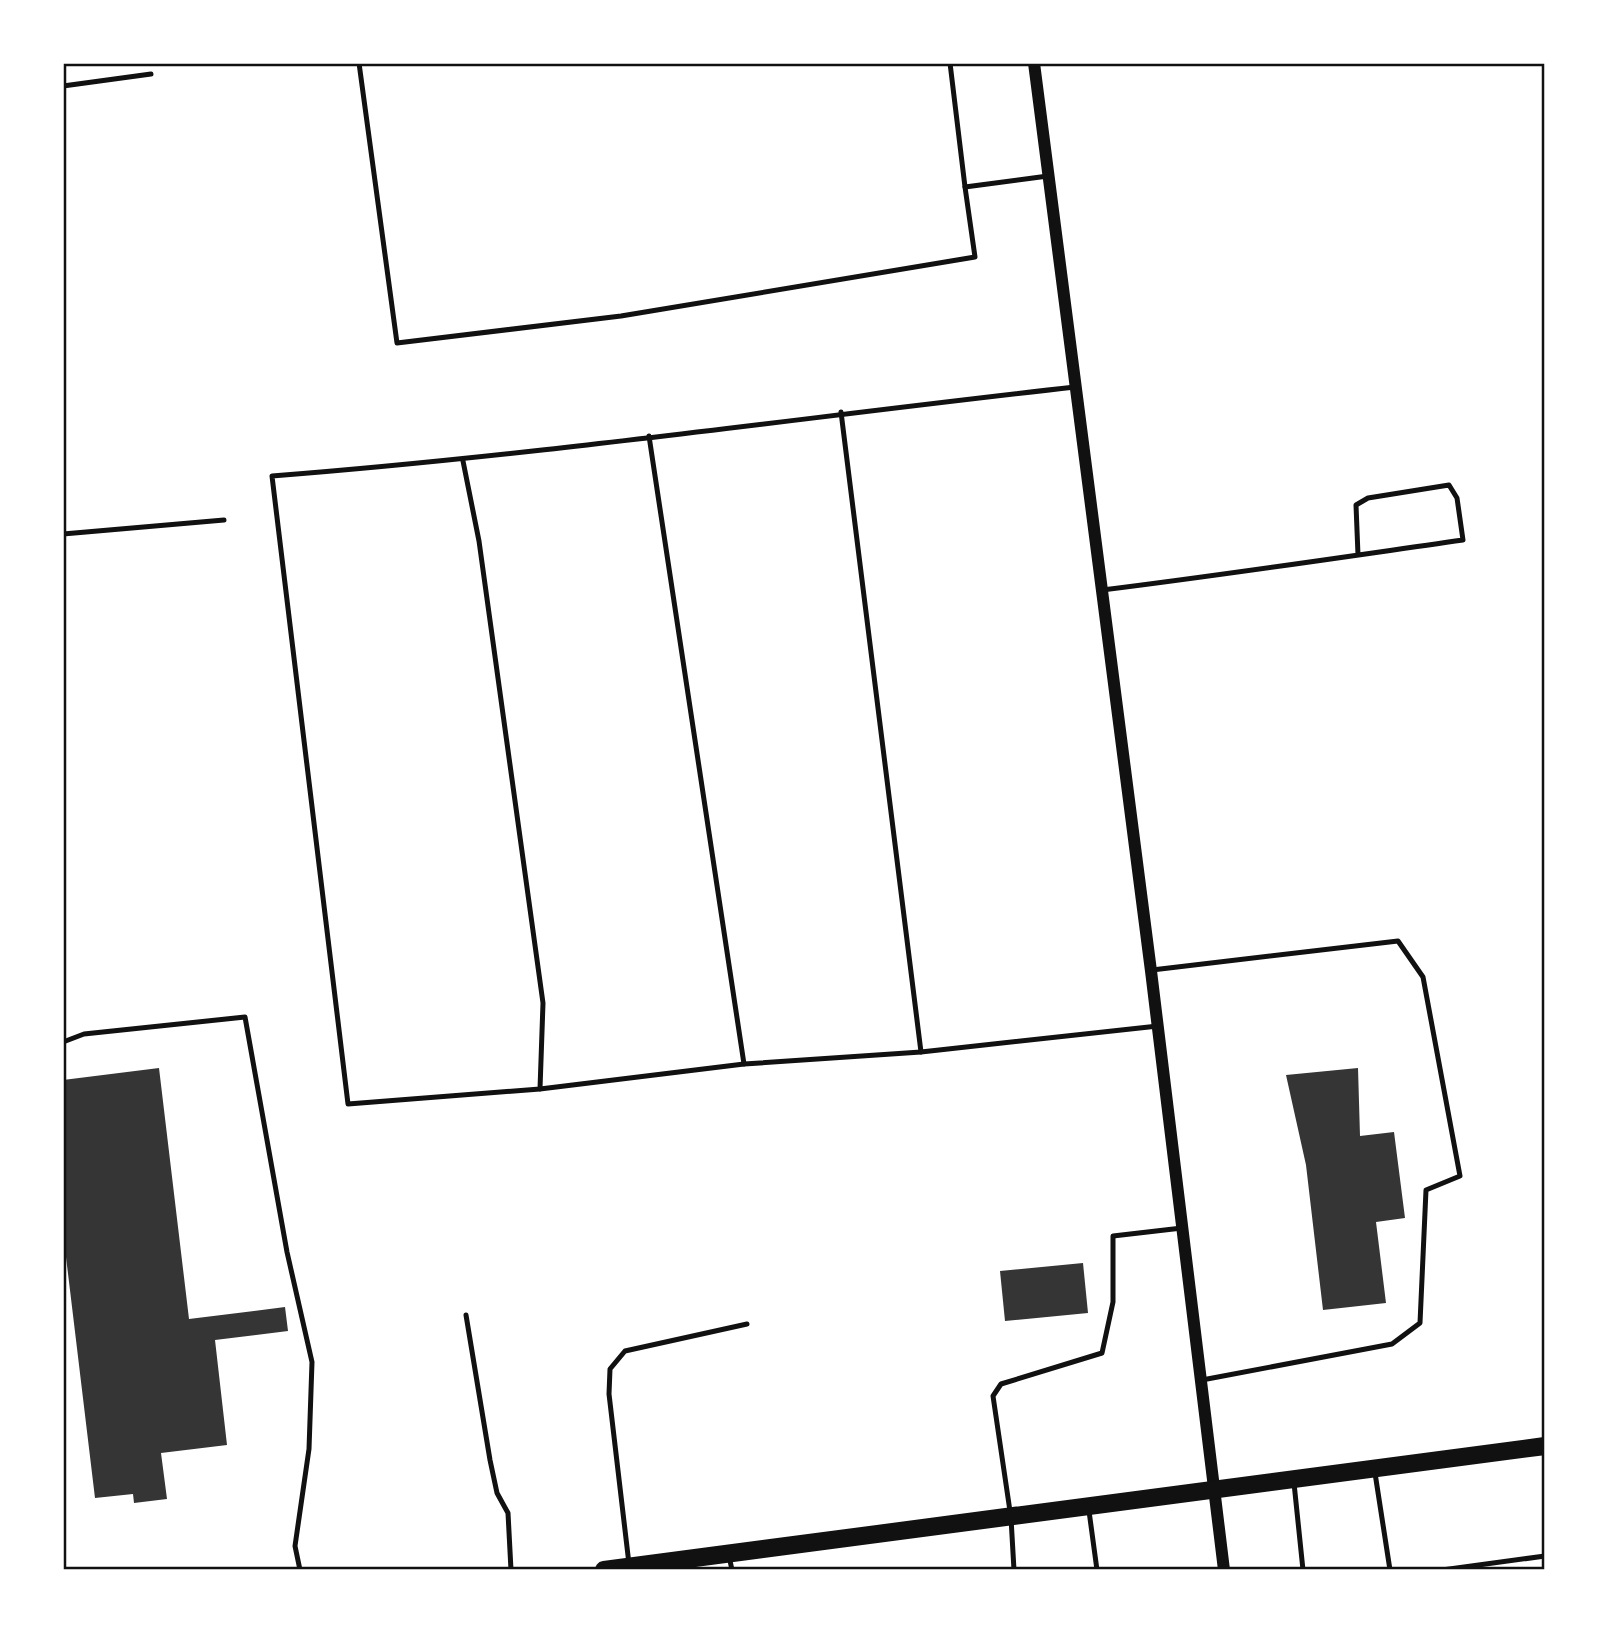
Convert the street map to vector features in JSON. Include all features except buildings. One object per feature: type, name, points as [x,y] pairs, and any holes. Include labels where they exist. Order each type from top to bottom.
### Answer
[{"type":"main road","points":[[604,1570],[730,1562],[1011,1518],[1545,1446]]},
{"type":"street","points":[[1034,63],[1158,1026],[1224,1570]]},
{"type":"lane","points":[[359,63],[397,343],[621,316],[975,257],[950,63]]},
{"type":"lane","points":[[63,86],[151,74]]},
{"type":"lane","points":[[965,187],[1048,176]]},
{"type":"lane","points":[[1076,386],[841,412],[463,461],[272,476],[348,1104],[540,1089],[744,1064],[921,1052],[1158,1026]]},
{"type":"lane","points":[[841,412],[921,1052]]},
{"type":"lane","points":[[649,436],[744,1064]]},
{"type":"lane","points":[[463,461],[479,541],[543,1003],[540,1089]]},
{"type":"lane","points":[[1102,590],[1358,555],[1464,540],[1457,498],[1449,485],[1368,498],[1356,505],[1358,555]]},
{"type":"lane","points":[[63,534],[223,520]]},
{"type":"lane","points":[[1151,971],[1398,941],[1423,977],[1460,1176],[1426,1191],[1420,1323],[1392,1344],[1202,1381]]},
{"type":"lane","points":[[63,1042],[84,1034],[246,1017],[287,1252],[312,1362],[309,1449],[295,1546],[300,1570]]},
{"type":"lane","points":[[1014,1570],[1011,1518],[993,1396],[1001,1384],[1102,1353],[1112,1302],[1113,1236],[1183,1228]]},
{"type":"lane","points":[[466,1315],[497,1493],[508,1513],[511,1570]]},
{"type":"lane","points":[[629,1567],[609,1394],[610,1370],[625,1351],[747,1324]]},
{"type":"lane","points":[[1374,1470],[1390,1570]]},
{"type":"lane","points":[[1294,1481],[1303,1570]]},
{"type":"lane","points":[[1089,1508],[1097,1570]]},
{"type":"lane","points":[[1442,1570],[1545,1556]]},
{"type":"lane","points":[[63,1564],[64,1570]]}]
